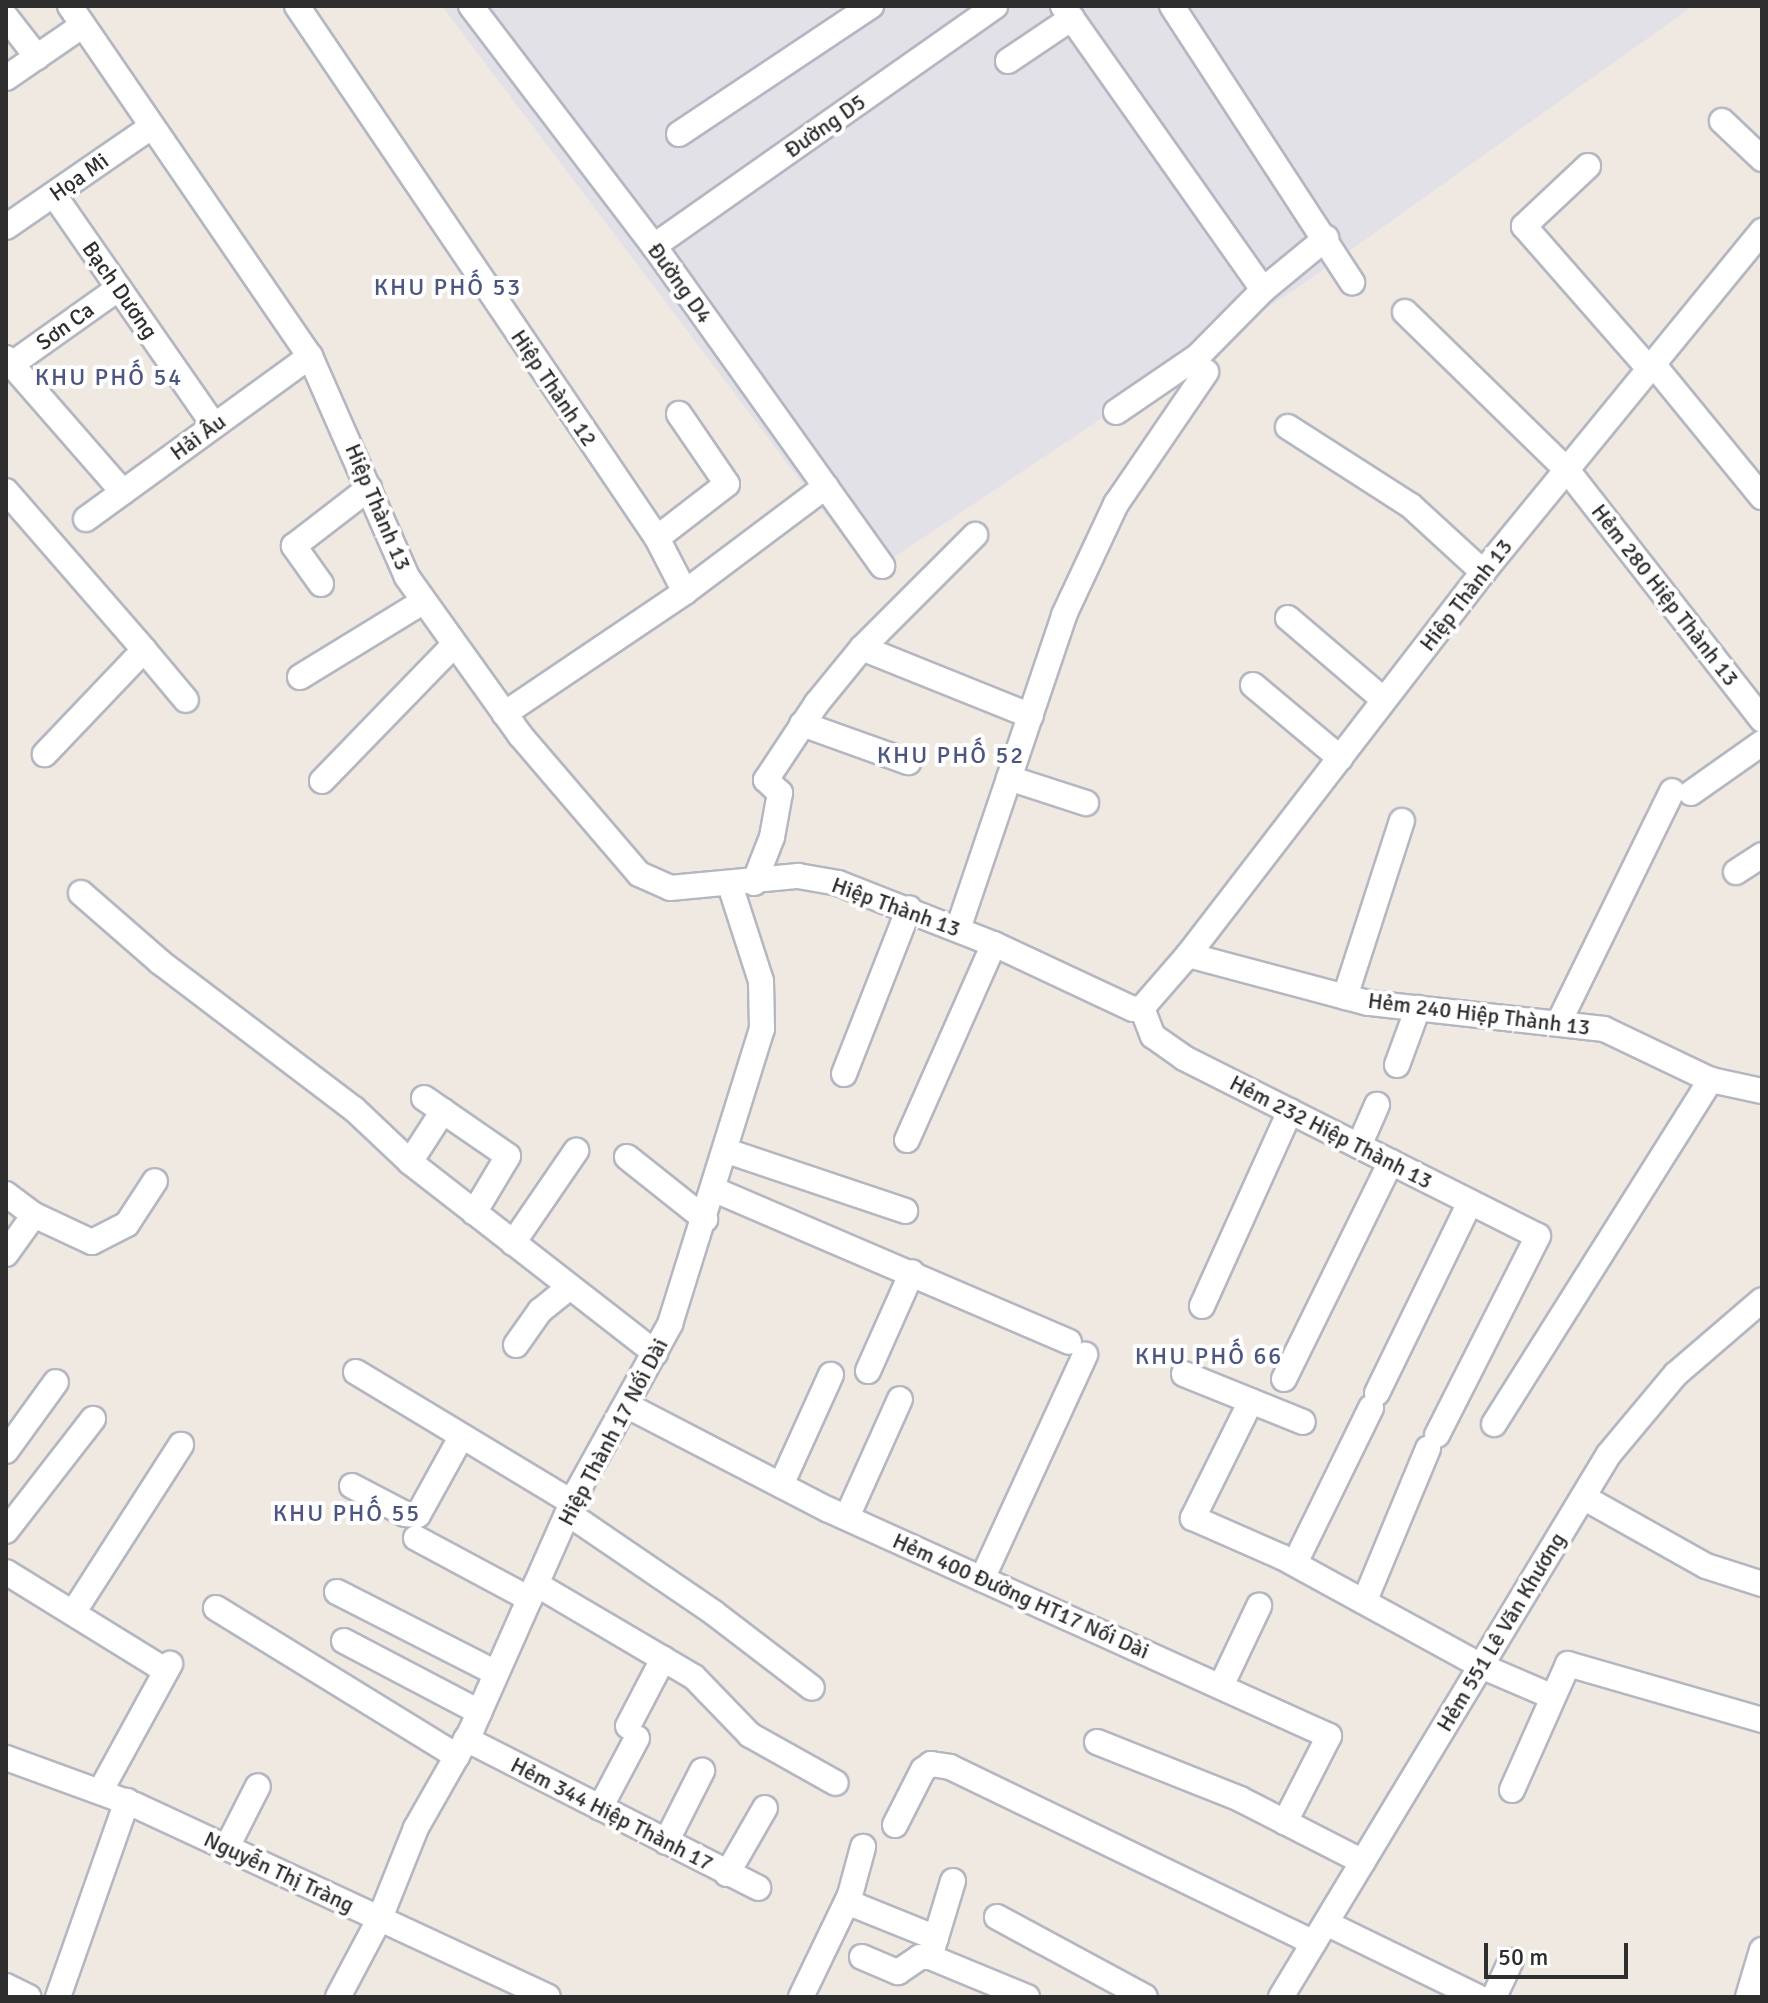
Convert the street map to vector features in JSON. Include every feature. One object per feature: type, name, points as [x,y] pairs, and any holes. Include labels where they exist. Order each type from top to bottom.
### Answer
[{"type":"street","name":"Hiệp Thành 12","points":[[297,6],[657,538],[685,592]]},
{"type":"street","name":"Đường D4","points":[[471,6],[654,246],[882,566]]},
{"type":"street","points":[[679,134],[871,6]]},
{"type":"street","name":"Đường D5","points":[[654,246],[995,6]]},
{"type":"street","points":[[1172,6],[1352,282]]},
{"type":"street","points":[[1008,61],[1068,12],[1263,290]]},
{"type":"street","points":[[6,78],[37,57],[77,16]]},
{"type":"street","name":"Hiệp Thành 13","points":[[77,16],[310,356],[407,577],[504,714],[639,874],[670,888],[742,884],[798,876],[838,883],[909,908],[994,944],[1133,1009],[1142,1008],[1188,955],[1483,572],[1762,231]]},
{"type":"street","points":[[6,17],[37,57]]},
{"type":"street","points":[[1722,121],[1762,159]]},
{"type":"street","name":"Họa Mi","points":[[6,227],[151,127]]},
{"type":"street","points":[[1588,166],[1524,226],[1762,497]]},
{"type":"street","name":"Bạch Dương","points":[[54,195],[214,425]]},
{"type":"street","points":[[1116,412],[1198,356],[1263,290],[1326,238]]},
{"type":"street","name":"Sơn Ca","points":[[9,361],[119,288]]},
{"type":"street","name":"Hẻm 280 Hiệp Thành 13","points":[[1405,312],[1567,470],[1762,720]]},
{"type":"street","name":"Hải Âu","points":[[86,519],[310,356]]},
{"type":"street","points":[[9,361],[123,492]]},
{"type":"street","points":[[958,929],[1064,615],[1116,504],[1206,372]]},
{"type":"street","points":[[657,538],[727,484],[679,414]]},
{"type":"street","points":[[1288,427],[1411,506],[1483,572]]},
{"type":"street","points":[[504,714],[685,592],[826,486]]},
{"type":"street","points":[[321,584],[294,546],[369,488]]},
{"type":"street","points":[[6,491],[186,700]]},
{"type":"street","points":[[742,884],[772,837],[780,793],[766,780],[802,724],[862,648],[927,587],[975,535]]},
{"type":"street","points":[[300,677],[424,601]]},
{"type":"street","points":[[1288,618],[1384,700]]},
{"type":"street","points":[[322,781],[454,645]]},
{"type":"street","points":[[862,648],[1031,716]]},
{"type":"street","points":[[45,754],[144,650]]},
{"type":"street","points":[[1253,685],[1340,758]]},
{"type":"street","points":[[802,724],[908,762]]},
{"type":"street","points":[[1559,1022],[1682,792],[1762,743]]},
{"type":"street","points":[[1009,778],[1086,803]]},
{"type":"street","points":[[1345,997],[1402,821]]},
{"type":"street","points":[[1736,872],[1762,855]]},
{"type":"street","name":"Hiệp Thành 17 Nối Dài","points":[[338,1997],[380,1918],[416,1828],[479,1712],[571,1509],[670,1324],[715,1190],[762,1029],[761,981],[742,884]]},
{"type":"street","points":[[81,893],[160,962],[354,1109],[410,1162],[655,1353]]},
{"type":"street","points":[[844,1074],[909,908]]},
{"type":"street","points":[[907,1140],[994,944]]},
{"type":"street","name":"Hẻm 240 Hiệp Thành 13","points":[[1188,955],[1345,997],[1604,1029],[1711,1080],[1762,1091]]},
{"type":"street","name":"Hẻm 232 Hiệp Thành 13","points":[[1142,1008],[1153,1036],[1174,1051],[1538,1236],[1432,1442],[1365,1600]]},
{"type":"street","points":[[1397,1065],[1418,1008]]},
{"type":"street","points":[[1494,1424],[1711,1080]]},
{"type":"street","points":[[410,1162],[434,1105],[508,1156],[474,1213]]},
{"type":"street","points":[[1359,1146],[1377,1105]]},
{"type":"street","points":[[1202,1306],[1290,1111]]},
{"type":"street","points":[[513,1243],[576,1151]]},
{"type":"street","points":[[727,1151],[905,1211]]},
{"type":"street","points":[[627,1157],[705,1219]]},
{"type":"street","points":[[1284,1379],[1391,1162]]},
{"type":"street","points":[[6,1194],[34,1215],[92,1242],[127,1224],[155,1181]]},
{"type":"street","points":[[715,1190],[912,1272],[1077,1348],[982,1579]]},
{"type":"street","points":[[1295,1563],[1470,1202]]},
{"type":"street","points":[[6,1254],[34,1215]]},
{"type":"street","points":[[868,1371],[912,1272]]},
{"type":"street","points":[[516,1345],[540,1311],[570,1287]]},
{"type":"street","name":"Hẻm 551 Lê Văn Khương","points":[[1281,1997],[1609,1454],[1676,1374],[1762,1300]]},
{"type":"street","points":[[356,1372],[571,1509],[812,1688]]},
{"type":"street","points":[[1184,1374],[1303,1422]]},
{"type":"street","points":[[781,1485],[831,1375]]},
{"type":"street","points":[[6,1451],[56,1382]]},
{"type":"street","points":[[847,1517],[900,1399]]},
{"type":"street","points":[[1251,1401],[1193,1518],[1295,1563],[1481,1666],[1553,1697]]},
{"type":"street","name":"Hẻm 400 Đường HT17 Nối Dài","points":[[628,1406],[847,1517],[1329,1736],[1285,1822]]},
{"type":"street","points":[[6,1531],[93,1419]]},
{"type":"street","points":[[352,1486],[414,1517],[461,1437]]},
{"type":"street","points":[[73,1613],[181,1445]]},
{"type":"street","points":[[1583,1497],[1706,1566],[1762,1584]]},
{"type":"street","points":[[416,1538],[533,1591],[694,1677],[750,1735],[836,1783]]},
{"type":"street","points":[[6,1572],[168,1667],[101,1790]]},
{"type":"street","points":[[337,1592],[496,1673]]},
{"type":"street","points":[[1221,1686],[1259,1606]]},
{"type":"street","name":"Hẻm 344 Hiệp Thành 17","points":[[216,1608],[462,1747],[600,1808],[758,1888]]},
{"type":"street","points":[[344,1641],[479,1712]]},
{"type":"street","points":[[600,1808],[663,1659]]},
{"type":"street","points":[[1512,1790],[1568,1664],[1762,1720]]},
{"type":"street","points":[[1097,1742],[1285,1822],[1363,1862]]},
{"type":"street","name":"Nguyễn Thị Tràng","points":[[6,1758],[127,1801],[380,1918],[517,1991],[548,1997]]},
{"type":"street","points":[[895,1825],[923,1770],[931,1764],[950,1767],[1320,1933],[1478,1997]]},
{"type":"street","points":[[666,1842],[702,1771]]},
{"type":"street","points":[[227,1847],[258,1786]]},
{"type":"street","points":[[58,1997],[127,1801]]},
{"type":"street","points":[[727,1874],[765,1808]]},
{"type":"street","points":[[801,1997],[847,1902],[863,1847]]},
{"type":"street","points":[[862,1957],[898,1972],[933,1948],[953,1881]]},
{"type":"street","points":[[847,1902],[1027,1997]]},
{"type":"street","points":[[997,1917],[1145,1997]]},
{"type":"street","points":[[1748,1997],[1762,1950]]},
{"type":"street","points":[[1494,1997],[1511,1961]]},
{"type":"street","points":[[6,1986],[29,1997]]},
{"type":"shaded area","points":[[442,6],[1693,6],[1303,284],[870,573]]},
{"type":"district","name":"KHU PHỐ 53","points":[[448,288]]},
{"type":"district","name":"KHU PHỐ 54","points":[[109,378]]},
{"type":"district","name":"KHU PHỐ 52","points":[[951,756]]},
{"type":"district","name":"KHU PHỐ 66","points":[[1209,1357]]},
{"type":"district","name":"KHU PHỐ 55","points":[[347,1514]]}]
